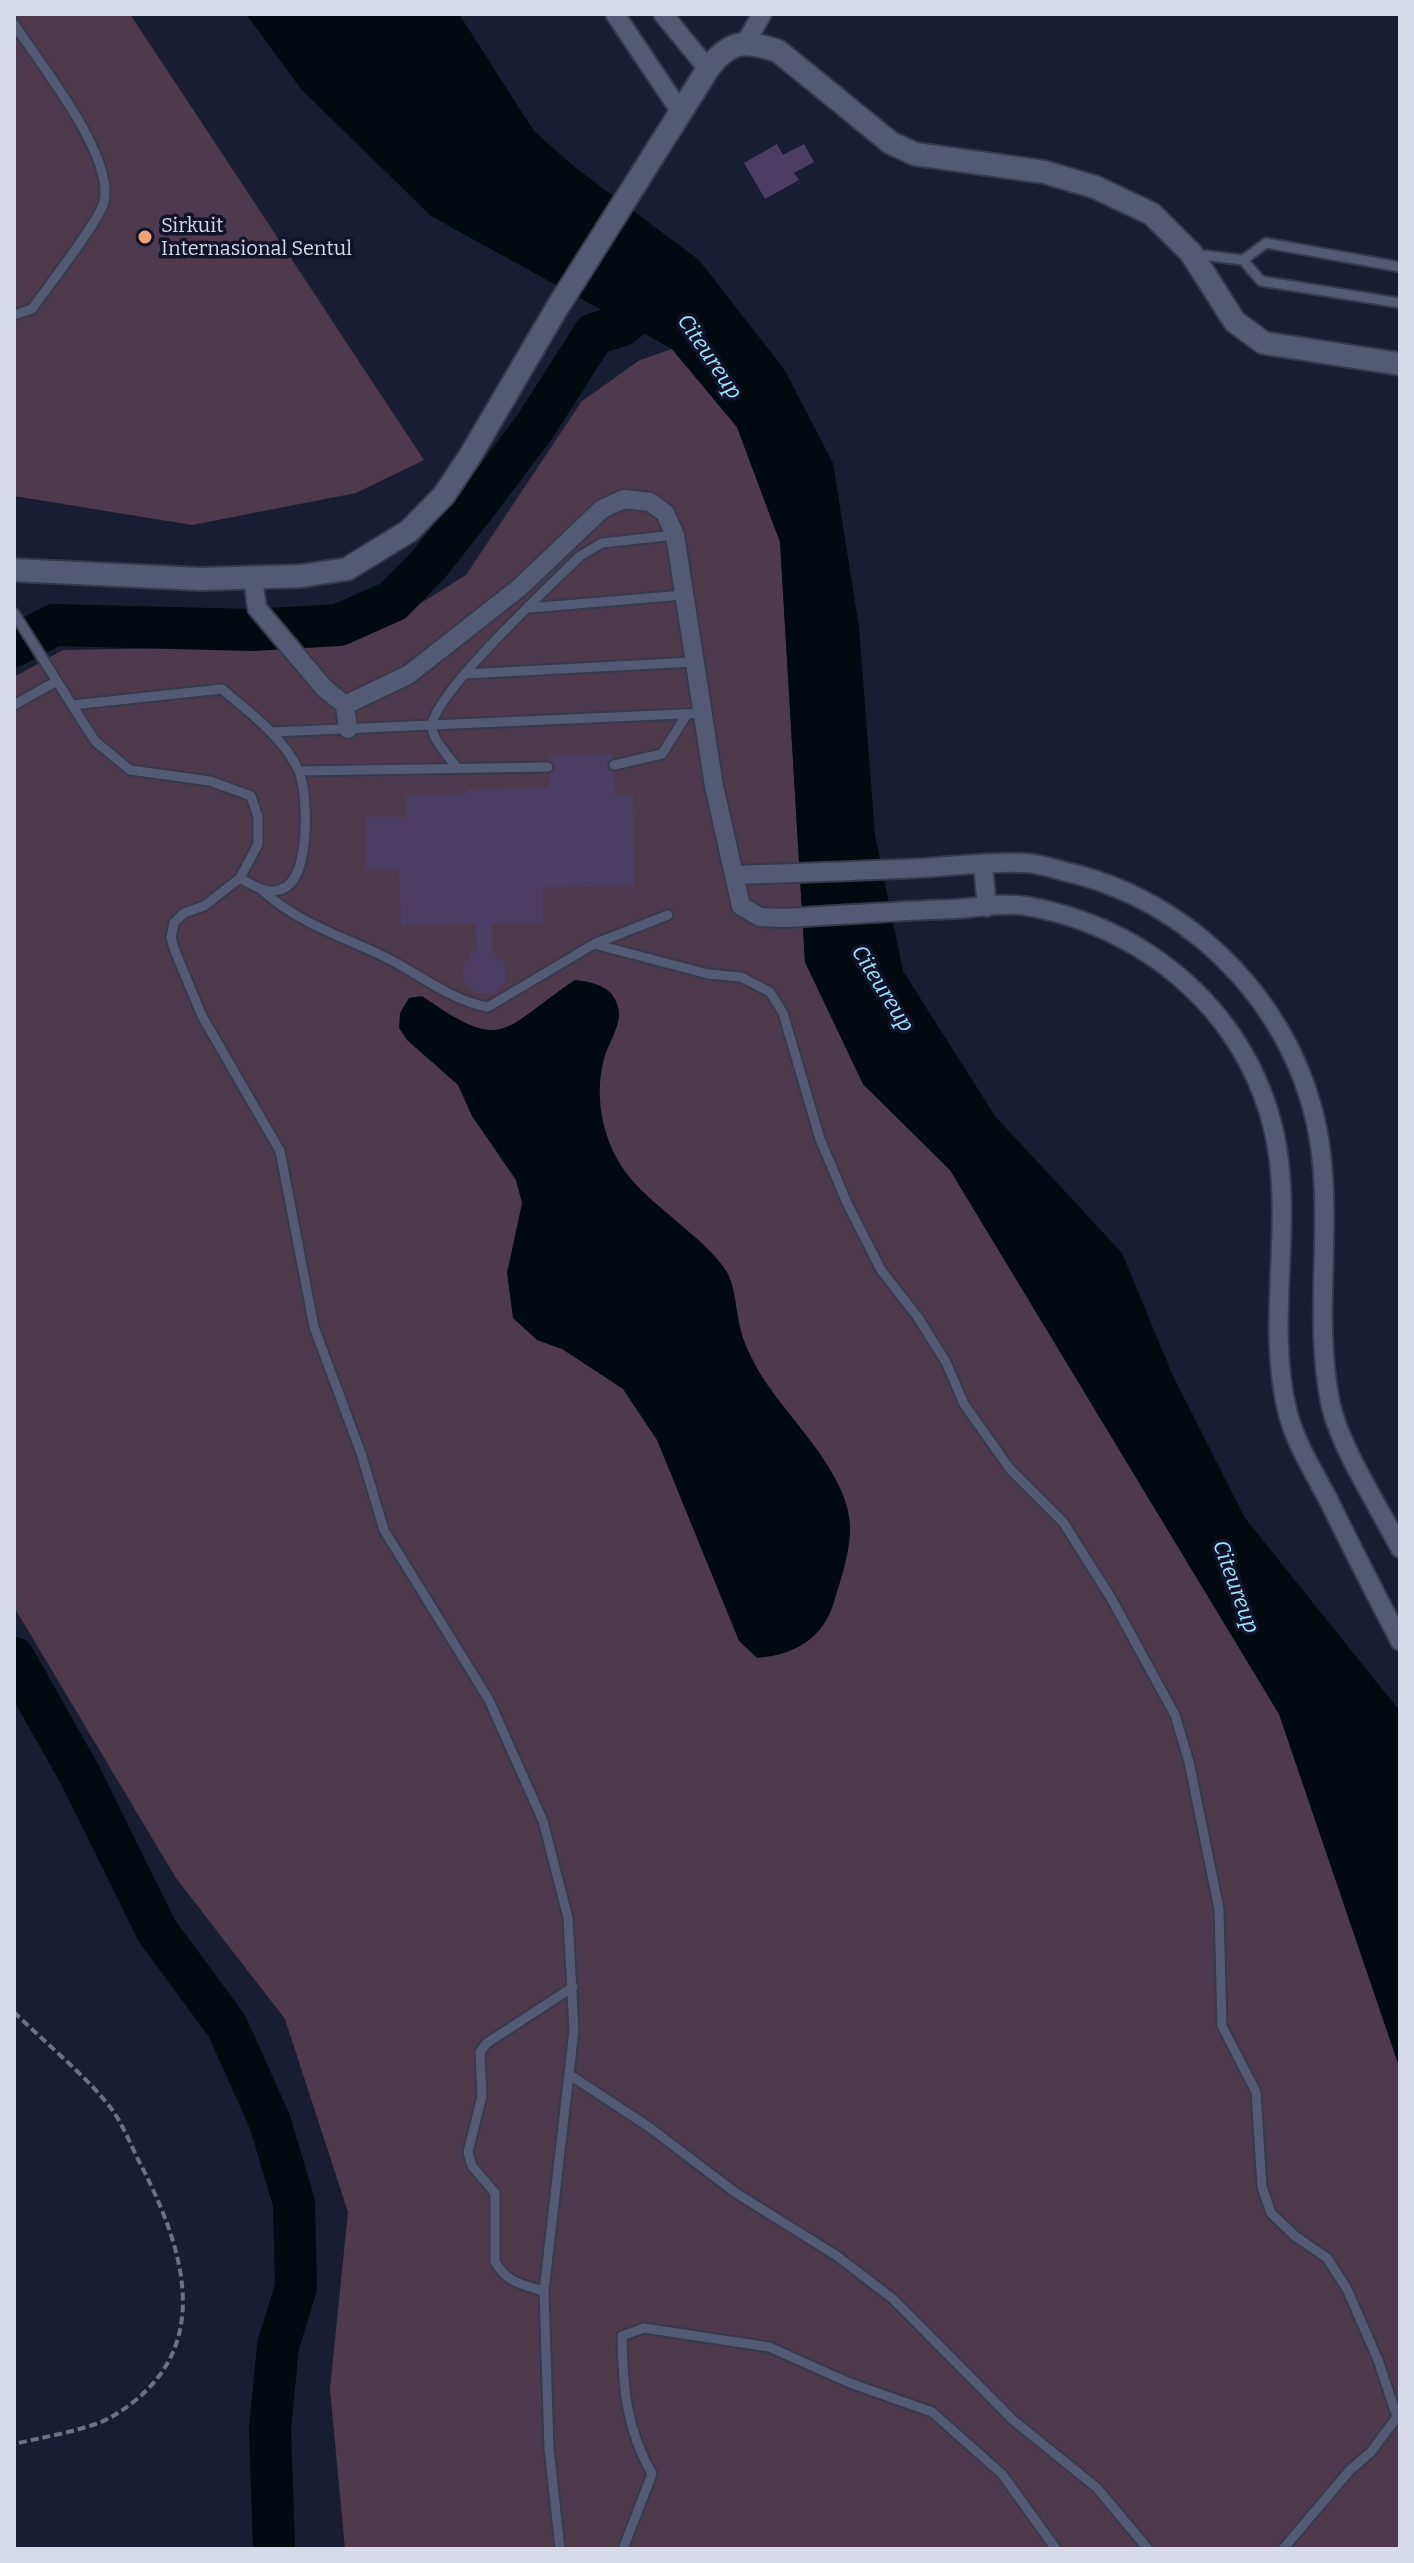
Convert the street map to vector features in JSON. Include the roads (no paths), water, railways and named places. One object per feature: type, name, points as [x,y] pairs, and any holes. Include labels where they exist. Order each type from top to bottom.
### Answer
[{"type":"street","points":[[615,14],[682,114]]},
{"type":"street","points":[[663,14],[708,69]]},
{"type":"street","points":[[745,44],[762,14]]},
{"type":"street","points":[[14,570],[253,579],[347,569],[409,531],[444,495],[470,456],[557,308],[708,69],[722,51],[745,44],[778,51],[797,63],[891,143],[915,154],[1044,172],[1095,187],[1152,214],[1191,253],[1235,322],[1264,343],[1400,364]]},
{"type":"street","points":[[345,705],[408,675],[519,588],[602,509],[624,499],[650,502],[665,513],[675,535],[693,662],[696,713],[741,906],[760,917],[785,918],[1023,905],[1092,922],[1142,948],[1191,984],[1227,1025],[1246,1057],[1266,1106],[1279,1157],[1284,1210],[1281,1345],[1288,1414],[1313,1471],[1400,1641]]},
{"type":"street","points":[[253,579],[257,608],[324,688],[345,705],[348,729]]},
{"type":"street","points":[[734,875],[1027,862],[1107,882],[1164,912],[1220,952],[1262,1000],[1285,1039],[1306,1093],[1321,1150],[1326,1209],[1323,1343],[1330,1403],[1400,1548]]},
{"type":"street","points":[[983,865],[987,907]]},
{"type":"lane","points":[[14,24],[96,150],[106,176],[104,204],[32,309],[14,315]]},
{"type":"lane","points":[[1243,260],[1266,243],[1400,267]]},
{"type":"lane","points":[[1191,253],[1243,260],[1261,281],[1400,303]]},
{"type":"lane","points":[[457,768],[434,735],[432,725],[437,709],[465,674],[580,556],[602,543],[675,535]]},
{"type":"lane","points":[[529,608],[683,595]]},
{"type":"lane","points":[[14,613],[95,741],[130,770],[210,781],[251,796],[258,817],[258,844],[240,878],[204,906],[184,913],[174,923],[171,938],[202,1016],[280,1151],[314,1327],[361,1453],[384,1530],[479,1681],[543,1821],[568,1918],[573,1987],[570,2075],[544,2291],[549,2448],[560,2549]]},
{"type":"lane","points":[[465,674],[693,662]]},
{"type":"lane","points":[[14,705],[55,682]]},
{"type":"lane","points":[[72,705],[222,689],[273,732],[299,771],[307,831],[294,880],[285,889],[264,892]]},
{"type":"lane","points":[[273,732],[696,713]]},
{"type":"lane","points":[[614,765],[662,754],[696,713]]},
{"type":"lane","points":[[299,771],[548,767]]},
{"type":"lane","points":[[240,878],[264,892],[288,913],[385,957],[469,1004],[488,1007],[594,944],[668,915]]},
{"type":"lane","points":[[594,944],[708,974],[741,977],[770,992],[783,1013],[820,1139],[847,1203],[881,1270],[917,1316],[946,1362],[964,1404],[1010,1469],[1063,1522],[1111,1598],[1175,1715],[1189,1762],[1219,1909],[1222,2026],[1256,2092],[1262,2187],[1271,2213],[1295,2236],[1327,2258],[1347,2289],[1378,2360],[1397,2417],[1390,2429],[1283,2549]]},
{"type":"lane","points":[[544,2291],[512,2282],[495,2261],[495,2193],[472,2166],[469,2140],[482,2096],[480,2052],[487,2043],[573,1987]]},
{"type":"lane","points":[[570,2075],[649,2127],[736,2193],[837,2256],[893,2299],[1013,2420],[1097,2488],[1148,2549]]},
{"type":"lane","points":[[623,2549],[652,2474],[629,2422],[623,2370],[622,2336],[644,2328],[769,2347],[850,2383],[932,2412],[1002,2474],[1056,2549]]},
{"type":"lane","points":[[1390,2429],[1400,2437]]},
{"type":"water","name":"Citeureup","points":[[246,14],[459,14],[534,131],[577,169],[699,260],[784,369],[833,463],[859,627],[875,835],[903,971],[995,1116],[1122,1253],[1173,1376],[1245,1518],[1399,1710],[1400,2069],[1279,1714],[950,1170],[863,1084],[805,962],[780,542],[737,427],[672,349],[431,216],[301,89]]},
{"type":"water","points":[[575,980],[607,990],[618,1007],[618,1020],[604,1059],[600,1091],[603,1122],[614,1153],[642,1191],[707,1248],[727,1272],[748,1351],[769,1387],[827,1464],[847,1505],[849,1544],[829,1615],[815,1635],[783,1653],[757,1658],[739,1641],[657,1440],[623,1389],[562,1349],[537,1340],[513,1318],[507,1273],[522,1203],[516,1180],[472,1116],[458,1085],[407,1040],[399,1028],[400,1013],[409,998],[422,996],[471,1025],[488,1030],[502,1028],[516,1022]]},
{"type":"waterway","points":[[14,646],[54,625],[252,630],[339,625],[393,601],[430,563],[485,493],[536,425],[594,334],[622,325],[663,291]]},
{"type":"waterway","points":[[14,1658],[80,1775],[157,1931],[227,2026],[270,2122],[294,2203],[296,2287],[278,2346],[270,2429],[274,2549]]},
{"type":"place","name":"Sirkuit Internasional Sentul","points":[[145,237]]}]
